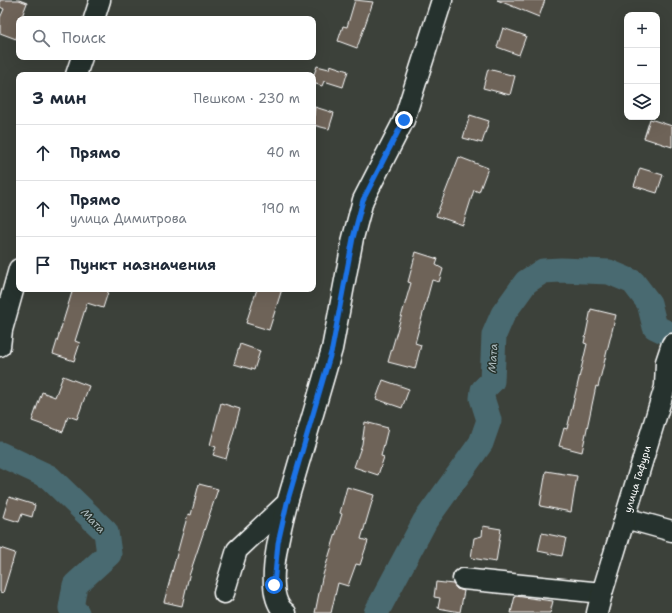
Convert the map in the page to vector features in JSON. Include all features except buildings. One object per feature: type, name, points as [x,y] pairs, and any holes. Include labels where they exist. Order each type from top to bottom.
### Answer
[{"type":"street","points":[[95,16],[100,0]]},
{"type":"street","points":[[286,613],[281,610],[275,600],[274,585],[278,543],[287,503],[332,349],[353,238],[363,200],[404,120],[442,0]]},
{"type":"street","points":[[77,72],[81,60]]},
{"type":"street","points":[[0,346],[2,330],[16,280]]},
{"type":"street","name":"улица Гафури","points":[[597,613],[665,387],[666,362],[672,344]]},
{"type":"street","points":[[224,593],[237,550],[287,503]]},
{"type":"street","points":[[625,518],[672,531]]},
{"type":"street","points":[[462,579],[602,593]]},
{"type":"waterway","name":"Мата","points":[[376,613],[425,521],[481,443],[489,420],[482,398],[483,390],[492,381],[494,335],[503,314],[526,282],[543,271],[561,270],[609,272],[633,282],[649,303],[655,327],[672,335]]},
{"type":"waterway","name":"Мата","points":[[0,454],[49,477],[106,532],[109,554],[75,585],[71,608],[77,613]]},
{"type":"route","points":[[274,585],[278,543],[287,503],[332,349],[353,238],[363,200],[404,120]]}]
